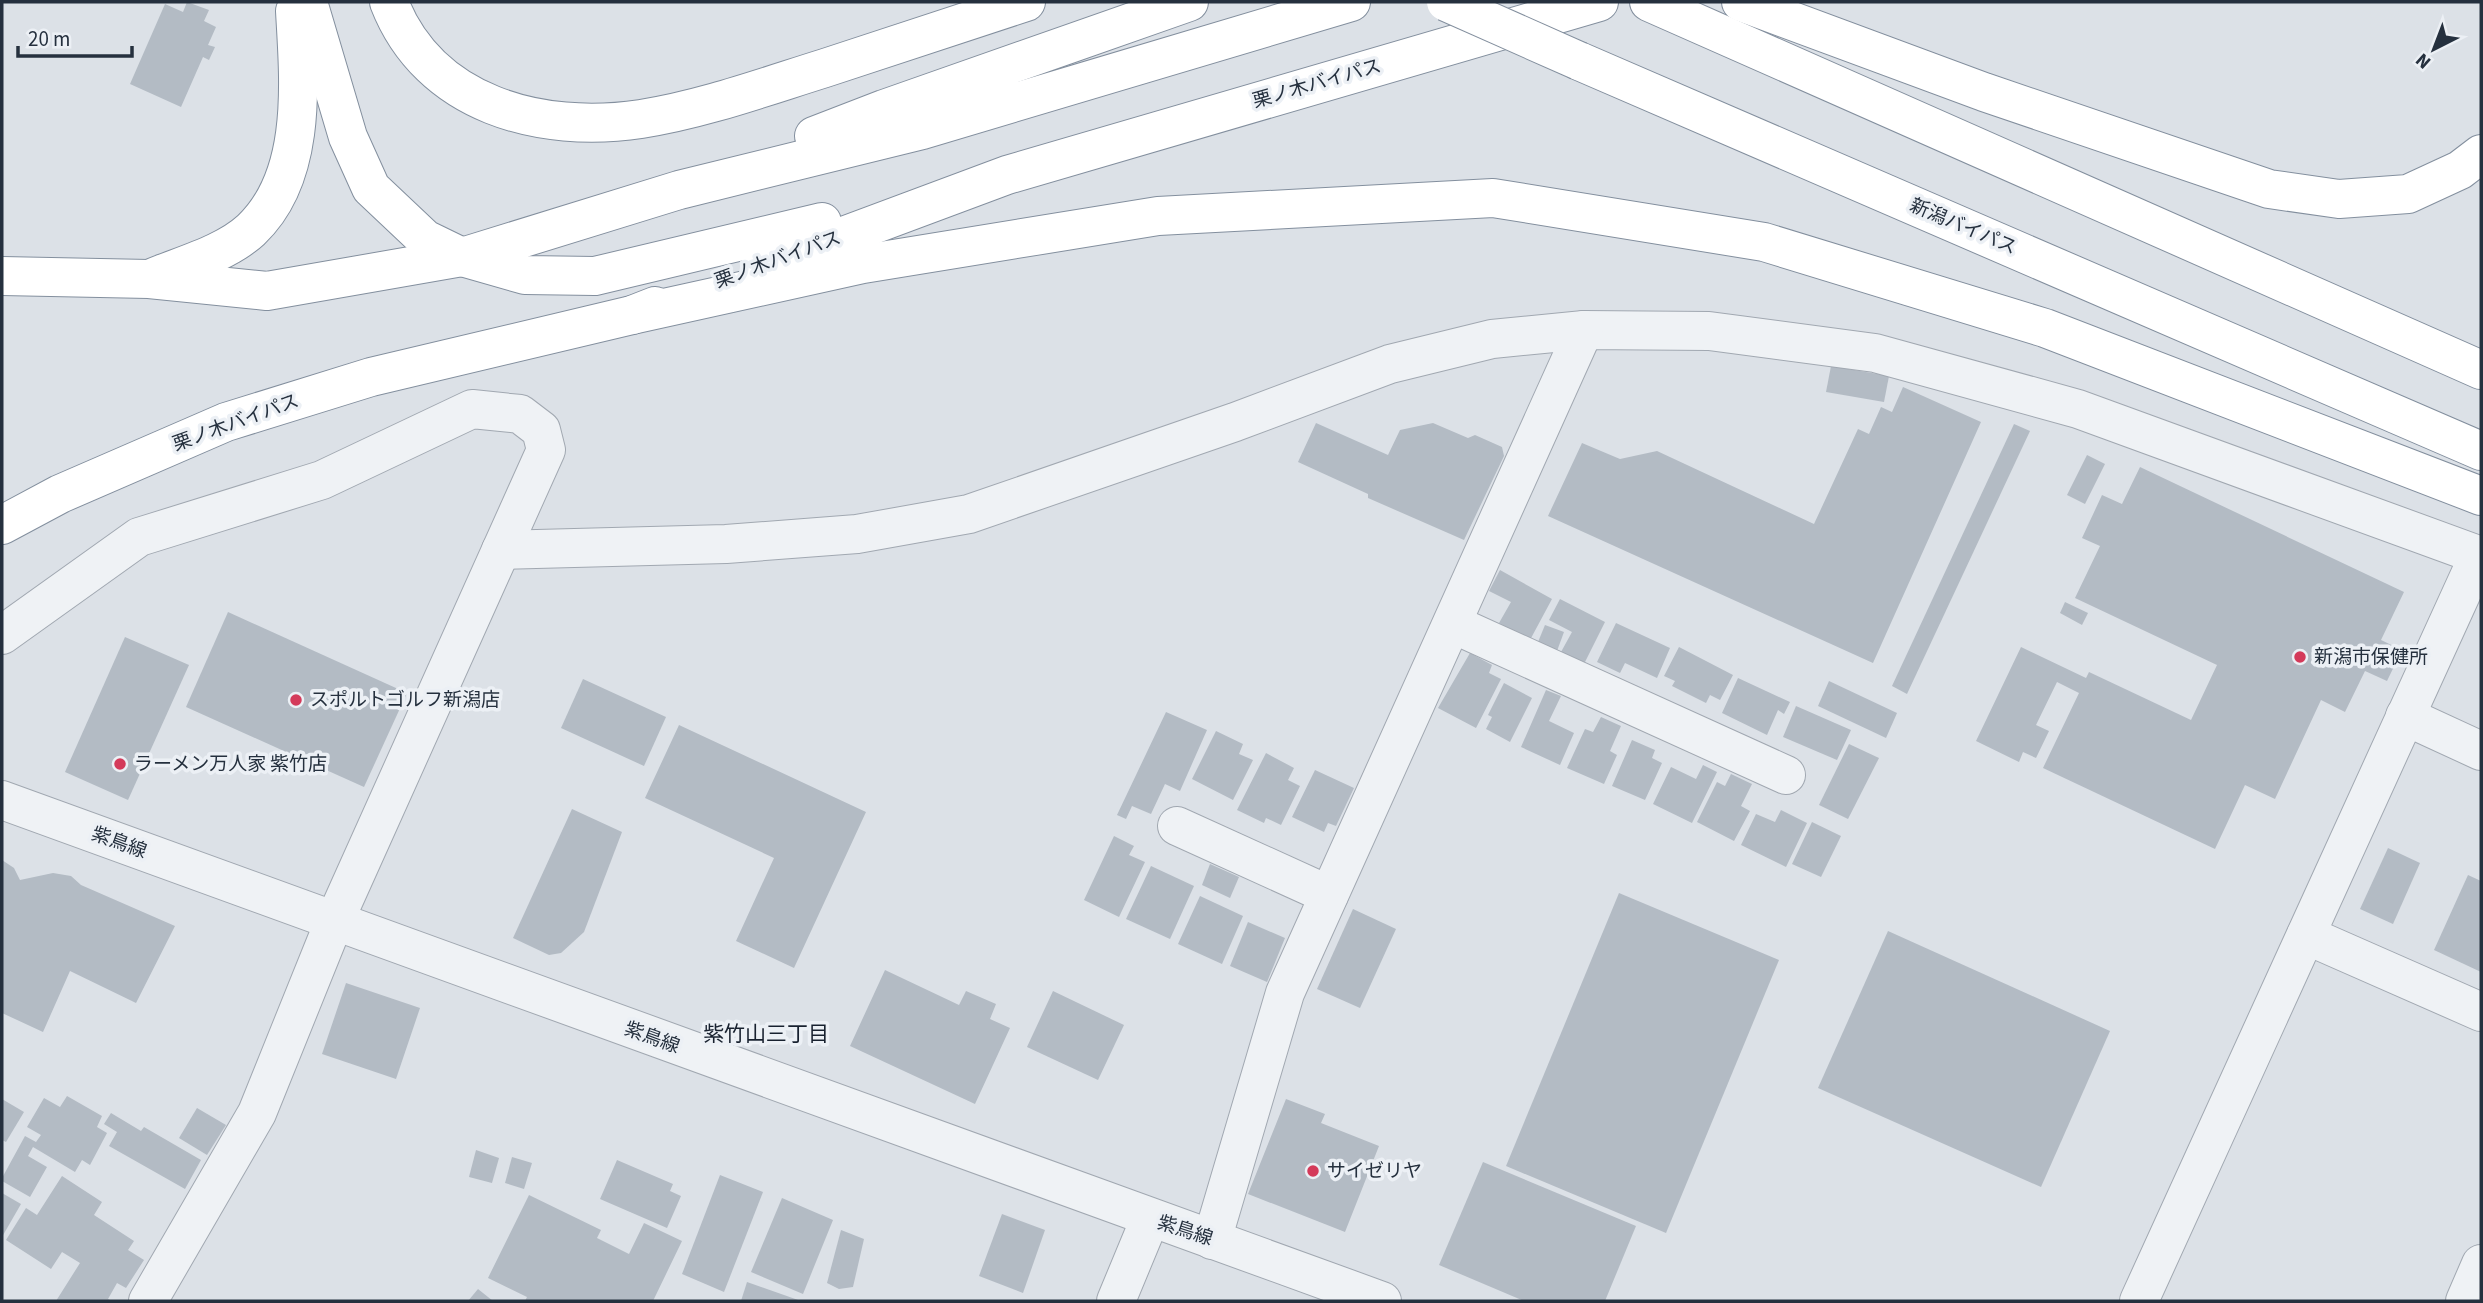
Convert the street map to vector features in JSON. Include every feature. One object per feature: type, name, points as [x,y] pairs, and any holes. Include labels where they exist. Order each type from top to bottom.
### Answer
[{"type":"highway","points":[[149,279],[216,251],[249,231],[272,205],[287,172],[299,83],[294,2]]},
{"type":"highway","points":[[308,2],[348,137],[371,188],[425,239],[462,257],[525,275],[595,275],[1007,175]]},
{"type":"highway","points":[[389,2],[396,19],[422,57],[457,89],[496,108],[548,120],[609,122],[705,106],[1026,2]]},
{"type":"highway","points":[[679,190],[884,109],[1189,2]]},
{"type":"highway","points":[[2,276],[149,279],[267,291],[462,257],[679,190],[922,130],[1351,2]]},
{"type":"highway","name":"栗ノ木バイパス","points":[[2,525],[60,494],[226,422],[371,377],[632,314],[1007,175],[1599,2]]},
{"type":"highway","points":[[1648,2],[2481,370]]},
{"type":"highway","points":[[1747,3],[1984,92],[2269,189],[2339,199],[2408,194],[2460,170],[2481,154]]},
{"type":"highway","name":"新潟バイパス","points":[[1450,5],[2481,451]]},
{"type":"highway","points":[[632,314],[863,264],[1158,216],[1493,198],[1776,246],[2045,328],[2481,496]]},
{"type":"street","points":[[1212,1240],[1285,992],[1584,330]]},
{"type":"street","points":[[501,550],[726,544],[857,534],[969,514],[1235,422],[1390,364],[1492,339],[1584,330],[1709,331],[1875,353],[2078,409],[2480,555],[2139,1301]]},
{"type":"street","points":[[2,635],[139,537],[322,480],[472,409],[520,414],[541,430],[546,450],[334,922],[257,1113],[148,1301]]},
{"type":"street","points":[[1453,624],[1786,775]]},
{"type":"street","points":[[2405,716],[2481,751]]},
{"type":"street","name":"紫鳥線","points":[[2,800],[1382,1301]]},
{"type":"street","points":[[1177,826],[1329,895]]},
{"type":"street","points":[[2306,935],[2481,1012]]},
{"type":"street","points":[[1116,1301],[1150,1219]]},
{"type":"street","points":[[2465,1301],[2481,1264]]},
{"type":"building","points":[[187,2],[209,10],[204,21],[216,27],[208,45],[215,47],[209,60],[203,57],[181,107],[130,84],[165,4],[183,12]]},
{"type":"building","points":[[1831,366],[1889,376],[1884,402],[1826,392]]},
{"type":"building","points":[[1903,387],[1981,422],[1873,663],[1548,516],[1582,443],[1620,459],[1657,451],[1814,524],[1858,429],[1869,434],[1881,407],[1892,412]]},
{"type":"building","points":[[1316,423],[1388,455],[1400,430],[1433,423],[1468,438],[1475,435],[1502,447],[1504,456],[1464,540],[1368,498],[1368,494],[1298,462]]},
{"type":"building","points":[[2014,424],[2030,431],[1907,694],[1892,686]]},
{"type":"building","points":[[2087,455],[2105,464],[2085,504],[2067,495]]},
{"type":"building","name":"新潟市保健所","points":[[2140,467],[2404,592],[2381,640],[2402,650],[2387,681],[2365,671],[2345,712],[2321,700],[2275,799],[2245,785],[2215,849],[2043,768],[2079,693],[2057,682],[2036,725],[2049,731],[2036,758],[2023,752],[2019,762],[1976,741],[2021,647],[2086,678],[2089,672],[2191,720],[2217,665],[2075,598],[2100,546],[2082,538],[2102,495],[2122,504]]},
{"type":"building","points":[[1500,570],[1552,599],[1530,640],[1499,623],[1511,602],[1489,591]]},
{"type":"building","points":[[1560,599],[1605,622],[1584,664],[1561,652],[1572,632],[1549,620]]},
{"type":"building","points":[[2065,602],[2088,613],[2082,625],[2060,613]]},
{"type":"building","name":"スポルトゴルフ新潟店","points":[[228,612],[407,693],[364,787],[186,707]]},
{"type":"building","points":[[1616,623],[1670,648],[1657,678],[1625,663],[1620,673],[1597,662]]},
{"type":"building","points":[[1545,625],[1564,632],[1557,651],[1538,642]]},
{"type":"building","points":[[125,637],[189,665],[128,800],[65,772]]},
{"type":"building","points":[[1679,647],[1733,675],[1720,700],[1710,695],[1706,703],[1672,686],[1675,681],[1664,676]]},
{"type":"building","points":[[1470,653],[1492,665],[1489,673],[1501,679],[1476,728],[1438,708]]},
{"type":"building","points":[[1738,678],[1790,702],[1784,714],[1778,710],[1767,735],[1722,713]]},
{"type":"building","points":[[583,679],[666,717],[644,766],[561,728]]},
{"type":"building","points":[[1829,681],[1897,713],[1886,738],[1818,706]]},
{"type":"building","points":[[1504,683],[1532,698],[1510,742],[1486,729],[1492,717],[1488,715]]},
{"type":"building","points":[[1546,690],[1561,696],[1549,721],[1574,733],[1560,765],[1521,747]]},
{"type":"building","points":[[1796,706],[1851,730],[1837,760],[1783,737]]},
{"type":"building","points":[[1166,712],[1207,730],[1180,791],[1165,784],[1151,814],[1132,806],[1126,819],[1117,815]]},
{"type":"building","points":[[1601,717],[1621,726],[1610,751],[1617,755],[1604,784],[1567,768],[1585,729],[1593,732]]},
{"type":"building","points":[[679,725],[866,812],[794,968],[736,941],[774,858],[645,798]]},
{"type":"building","points":[[1216,731],[1243,744],[1239,754],[1253,760],[1233,800],[1192,779]]},
{"type":"building","points":[[1632,740],[1655,750],[1652,758],[1662,763],[1645,800],[1612,786]]},
{"type":"building","points":[[1849,744],[1879,758],[1848,819],[1819,805]]},
{"type":"building","points":[[1266,753],[1294,768],[1288,780],[1300,786],[1281,825],[1266,818],[1264,823],[1237,810]]},
{"type":"building","points":[[1703,765],[1717,772],[1692,823],[1653,804],[1671,767],[1696,779]]},
{"type":"building","points":[[1315,770],[1354,788],[1336,826],[1328,823],[1324,832],[1292,817]]},
{"type":"building","points":[[1731,774],[1752,784],[1741,806],[1750,811],[1734,841],[1697,822],[1717,782],[1725,786]]},
{"type":"building","points":[[572,809],[622,832],[584,932],[561,953],[549,955],[513,938]]},
{"type":"building","points":[[1781,810],[1807,823],[1786,867],[1741,845],[1756,814],[1775,822]]},
{"type":"building","points":[[1812,822],[1841,836],[1821,877],[1792,864]]},
{"type":"building","points":[[1114,836],[1134,846],[1129,855],[1145,862],[1119,917],[1084,900]]},
{"type":"building","points":[[2388,848],[2420,863],[2393,924],[2360,909]]},
{"type":"building","points":[[2,860],[14,868],[20,880],[53,873],[71,876],[81,885],[175,926],[136,1003],[70,971],[43,1032],[2,1013]]},
{"type":"building","points":[[1210,864],[1239,877],[1230,898],[1202,885]]},
{"type":"building","points":[[1151,866],[1194,886],[1170,939],[1126,919]]},
{"type":"building","points":[[2468,875],[2481,881],[2481,972],[2434,950]]},
{"type":"building","points":[[1619,893],[1779,960],[1666,1233],[1506,1166]]},
{"type":"building","points":[[1200,896],[1243,916],[1222,964],[1178,944]]},
{"type":"building","points":[[1353,909],[1396,929],[1360,1008],[1317,989]]},
{"type":"building","points":[[1248,922],[1285,938],[1267,982],[1230,966]]},
{"type":"building","points":[[1888,931],[2110,1031],[2041,1187],[1818,1088]]},
{"type":"building","points":[[885,970],[959,1005],[966,991],[996,1004],[990,1019],[1010,1028],[975,1104],[850,1046]]},
{"type":"building","points":[[346,983],[420,1008],[396,1079],[322,1054]]},
{"type":"building","points":[[1053,991],[1124,1025],[1098,1080],[1027,1047]]},
{"type":"building","points":[[67,1096],[102,1116],[97,1127],[107,1133],[90,1165],[82,1160],[75,1172],[33,1147],[28,1156],[47,1167],[30,1197],[2,1181],[2,1178],[25,1136],[36,1142],[41,1135],[27,1127],[44,1098],[60,1107]]},
{"type":"building","points":[[2,1099],[24,1112],[6,1142],[2,1140]]},
{"type":"building","name":"サイゼリヤ","points":[[1286,1099],[1325,1114],[1321,1123],[1379,1146],[1345,1232],[1248,1194]]},
{"type":"building","points":[[197,1108],[226,1125],[207,1155],[179,1138]]},
{"type":"building","points":[[111,1113],[141,1131],[144,1127],[201,1160],[185,1189],[109,1146],[117,1132],[104,1124]]},
{"type":"building","points":[[476,1150],[499,1158],[492,1183],[469,1177]]},
{"type":"building","points":[[512,1157],[532,1163],[524,1189],[505,1183]]},
{"type":"building","points":[[617,1160],[673,1184],[670,1191],[681,1196],[667,1228],[600,1199]]},
{"type":"building","points":[[1483,1162],[1636,1226],[1605,1301],[1524,1301],[1439,1265]]},
{"type":"building","points":[[720,1175],[763,1192],[724,1292],[682,1274]]},
{"type":"building","points":[[62,1176],[102,1202],[94,1215],[134,1241],[128,1250],[144,1260],[126,1288],[117,1283],[108,1299],[112,1301],[56,1301],[80,1263],[62,1252],[51,1269],[6,1240],[26,1208],[37,1215]]},
{"type":"building","points":[[2,1193],[21,1204],[2,1237]]},
{"type":"building","points":[[529,1195],[601,1230],[597,1238],[629,1254],[644,1223],[682,1241],[653,1301],[525,1301],[527,1297],[488,1278]]},
{"type":"building","points":[[782,1198],[833,1220],[803,1294],[751,1272]]},
{"type":"building","points":[[1002,1214],[1045,1230],[1023,1293],[979,1276]]},
{"type":"building","points":[[841,1230],[864,1239],[853,1287],[839,1289],[827,1283]]},
{"type":"building","points":[[747,1282],[801,1301],[741,1301]]},
{"type":"building","points":[[478,1289],[493,1301],[468,1301]]},
{"type":"place","name":"新潟市保健所","points":[[2300,657]]},
{"type":"place","name":"スポルトゴルフ新潟店","points":[[296,700]]},
{"type":"place","name":"ラーメン万人家 紫竹店","points":[[120,764]]},
{"type":"place","name":"サイゼリヤ","points":[[1313,1171]]},
{"type":"district","name":"紫竹山三丁目","points":[[766,1034]]}]
